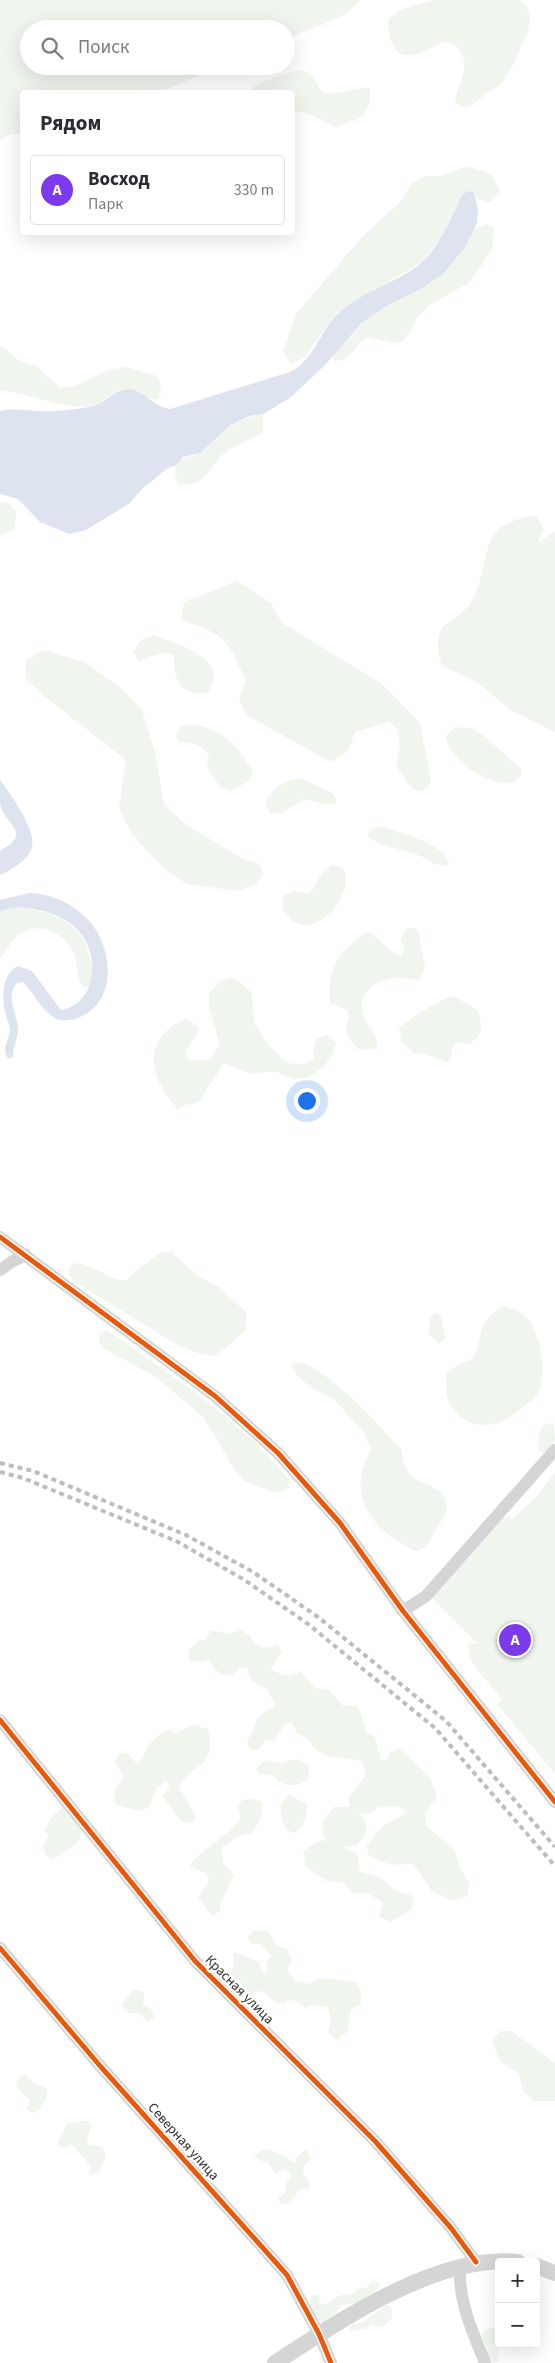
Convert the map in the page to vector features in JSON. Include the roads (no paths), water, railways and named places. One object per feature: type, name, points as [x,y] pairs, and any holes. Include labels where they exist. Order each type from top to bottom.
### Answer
[{"type":"street","points":[[0,1237],[216,1396],[278,1453],[340,1522],[403,1611],[555,1802]]},
{"type":"street","points":[[0,1270],[13,1260],[26,1255]]},
{"type":"street","points":[[403,1611],[426,1596],[555,1450]]},
{"type":"street","name":"Красная улица","points":[[0,1720],[195,1960],[375,2141],[451,2228],[476,2262]]},
{"type":"street","name":"Северная улица","points":[[0,1948],[101,2067],[287,2275],[319,2334],[331,2363]]},
{"type":"street","points":[[275,2363],[319,2334],[403,2288],[431,2275],[460,2266],[495,2260]]},
{"type":"street","points":[[460,2266],[459,2286],[462,2305],[485,2363]]},
{"type":"street","points":[[540,2267],[555,2273]]},
{"type":"railway","points":[[0,1463],[33,1471],[186,1535],[253,1572],[318,1617],[446,1721],[555,1847]]},
{"type":"railway","points":[[0,1472],[23,1478],[176,1541],[243,1579],[308,1624],[435,1728],[555,1866]]},
{"type":"place","name":"Восход","points":[[515,1640]]}]
